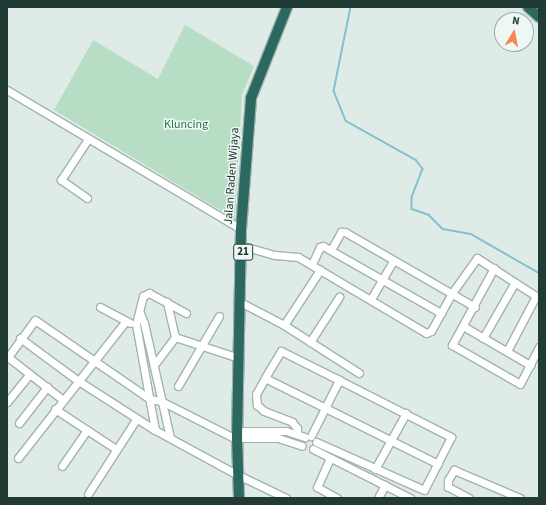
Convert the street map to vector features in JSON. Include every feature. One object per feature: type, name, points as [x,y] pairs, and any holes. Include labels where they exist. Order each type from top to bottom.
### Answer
[{"type":"highway","points":[[528,7],[539,17]]},
{"type":"highway","name":"Jalan Raden Wijaya","points":[[239,498],[238,436],[240,302],[243,246],[242,229],[251,98],[286,10]]},
{"type":"street","points":[[7,90],[242,229]]},
{"type":"street","points":[[87,198],[61,180],[88,139]]},
{"type":"street","points":[[331,250],[341,232],[345,232],[475,307]]},
{"type":"street","points":[[243,246],[275,255],[298,257],[426,333],[431,331],[452,293],[476,259],[494,268],[538,297],[507,351]]},
{"type":"street","points":[[312,264],[320,247],[331,250],[382,281],[441,313]]},
{"type":"street","points":[[371,299],[394,261]]},
{"type":"street","points":[[494,268],[475,307],[453,343],[455,347],[520,384],[539,347]]},
{"type":"street","points":[[284,325],[320,270]]},
{"type":"street","points":[[483,338],[515,282]]},
{"type":"street","points":[[155,430],[136,324],[145,293],[167,302],[186,313]]},
{"type":"street","points":[[310,342],[339,297]]},
{"type":"street","points":[[154,365],[175,337],[167,302]]},
{"type":"street","points":[[240,302],[284,325],[359,373]]},
{"type":"street","points":[[100,307],[126,321],[136,324],[144,323]]},
{"type":"street","points":[[140,314],[144,323],[170,437]]},
{"type":"street","points":[[178,386],[219,316]]},
{"type":"street","points":[[63,400],[8,356],[20,338],[38,320],[150,400],[161,401],[238,436],[296,433],[311,441],[424,490],[451,437],[281,351],[256,394],[257,405],[264,411],[292,422],[297,428],[296,433]]},
{"type":"street","points":[[18,458],[77,380],[95,361],[126,321]]},
{"type":"street","points":[[463,326],[530,364]]},
{"type":"street","points":[[175,337],[239,358]]},
{"type":"street","points":[[20,338],[77,380],[155,430],[238,475],[286,498]]},
{"type":"street","points":[[7,367],[12,360]]},
{"type":"street","points":[[7,402],[30,374]]},
{"type":"street","points":[[265,378],[438,464]]},
{"type":"street","points":[[270,434],[302,446],[306,450],[339,380]]},
{"type":"street","points":[[19,422],[47,387]]},
{"type":"street","points":[[56,409],[116,449]]},
{"type":"street","points":[[375,469],[406,413]]},
{"type":"street","points":[[88,494],[137,418]]},
{"type":"street","points":[[62,466],[87,430]]},
{"type":"street","points":[[302,446],[311,441]]},
{"type":"street","points":[[311,441],[330,458],[410,498]]},
{"type":"street","points":[[330,458],[317,487],[337,498]]},
{"type":"street","points":[[469,498],[448,487],[448,480],[454,470],[520,498]]},
{"type":"street","points":[[378,498],[385,486]]},
{"type":"green space","name":"Kluncing","points":[[185,25],[254,66],[242,95],[235,219],[54,110],[93,40],[158,79]]},
{"type":"waterway","points":[[351,7],[334,91],[346,121],[416,160],[423,169],[412,197],[412,209],[429,215],[443,229],[471,234],[539,273]]}]
